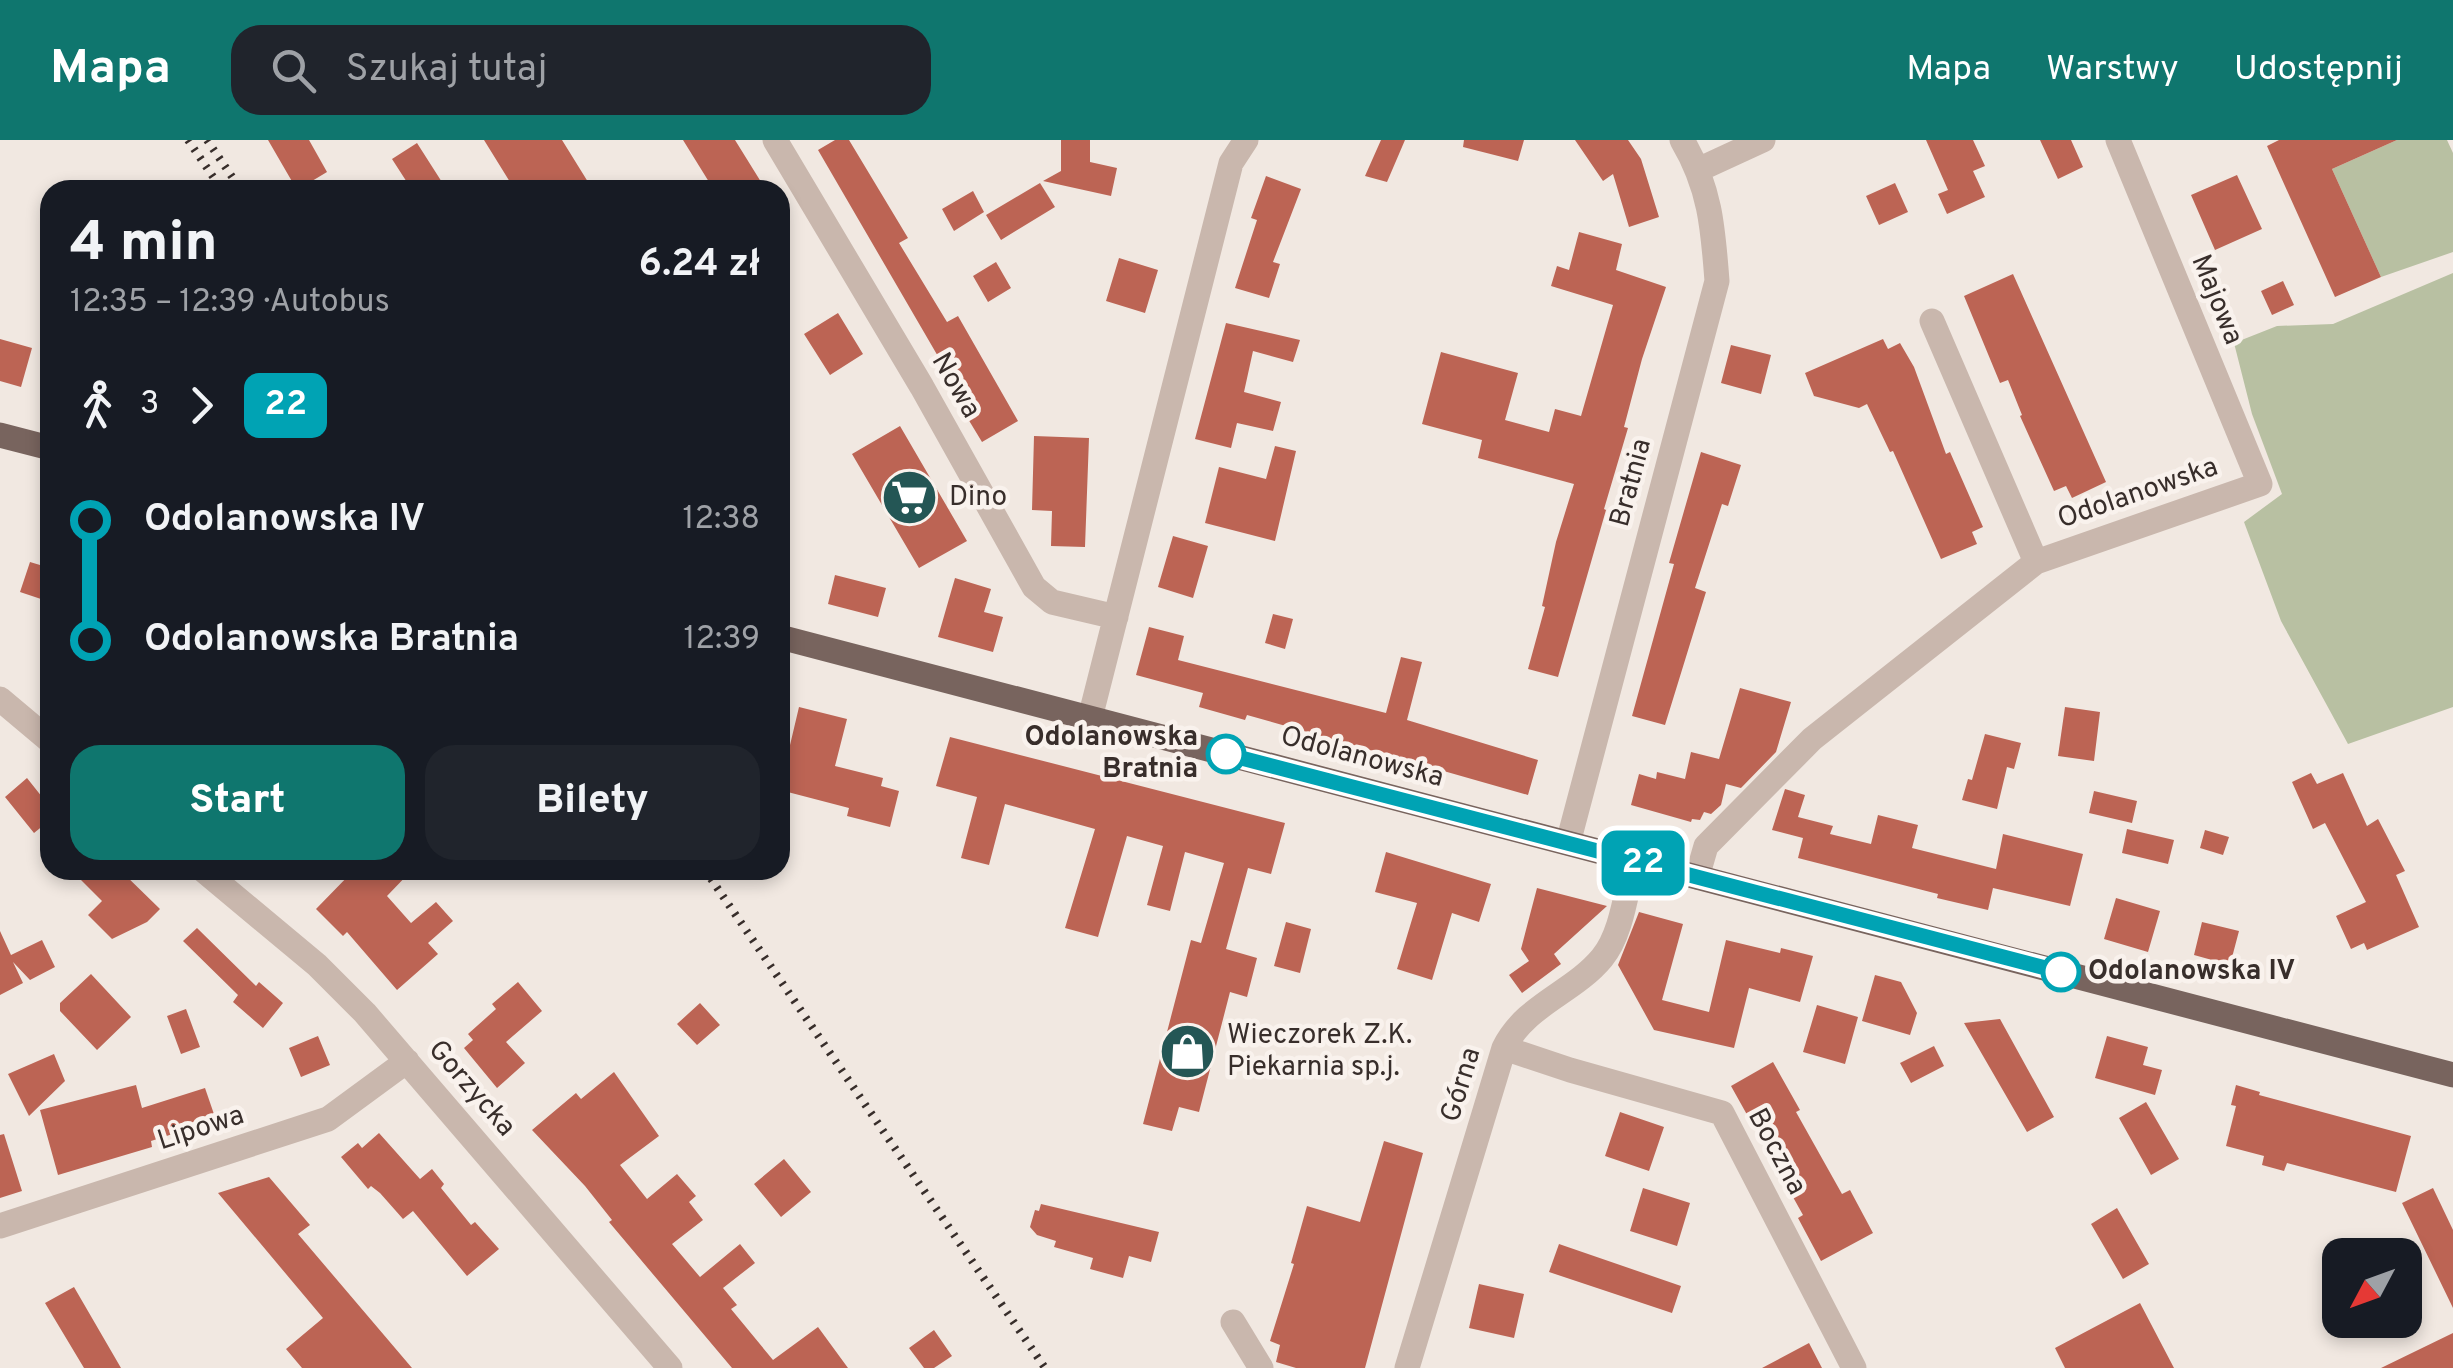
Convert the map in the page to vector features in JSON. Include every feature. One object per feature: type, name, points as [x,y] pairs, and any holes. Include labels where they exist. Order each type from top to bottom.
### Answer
[{"type":"main road","points":[[0,435],[40,445]]},
{"type":"main road","name":"Odolanowska","points":[[790,641],[2453,1075]]},
{"type":"street","name":"Nowa","points":[[775,140],[922,387],[1034,587],[1052,602],[1116,617]]},
{"type":"street","points":[[1090,718],[1231,163],[1246,140]]},
{"type":"street","name":"Bratnia","points":[[1568,843],[1717,281],[1712,214],[1700,169],[1682,140]]},
{"type":"street","points":[[1700,169],[1763,140]]},
{"type":"street","name":"Majowa","points":[[2118,140],[2260,484]]},
{"type":"street","name":"Odolanowska","points":[[1932,321],[2036,562]]},
{"type":"street","name":"Odolanowska","points":[[1697,877],[1706,846],[1812,739],[2036,562],[2260,484]]},
{"type":"street","points":[[0,700],[40,734]]},
{"type":"street","name":"Górna","points":[[1408,1368],[1504,1048],[1522,1020],[1605,955],[1634,861]]},
{"type":"street","name":"Gorzycka","points":[[215,880],[330,978],[407,1060],[670,1368]]},
{"type":"street","name":"Boczna","points":[[1504,1048],[1722,1114],[1854,1368]]},
{"type":"street","name":"Lipowa","points":[[0,1226],[328,1119],[407,1060]]},
{"type":"street","points":[[1233,1322],[1261,1368]]},
{"type":"green space","points":[[2397,140],[2447,140],[2453,153],[2453,252],[2381,277],[2332,169]]},
{"type":"green space","points":[[2453,273],[2453,707],[2348,744],[2281,621],[2244,522],[2282,494],[2252,414],[2234,343],[2277,326],[2333,324]]},
{"type":"building","points":[[268,140],[309,140],[327,172],[314,180],[291,180]]},
{"type":"building","points":[[484,140],[562,140],[587,180],[509,180]]},
{"type":"building","points":[[683,140],[735,140],[760,180],[708,180]]},
{"type":"building","points":[[835,140],[849,140],[908,238],[899,243],[947,322],[958,316],[1018,421],[982,442],[959,404],[964,401],[818,150]]},
{"type":"building","points":[[1061,140],[1090,140],[1090,162],[1117,168],[1111,196],[1043,181],[1061,171]]},
{"type":"building","points":[[1381,140],[1405,140],[1387,182],[1365,176]]},
{"type":"building","points":[[1464,140],[1524,140],[1518,161],[1463,147]]},
{"type":"building","points":[[1575,140],[1628,140],[1641,159],[1659,217],[1629,227],[1613,174],[1603,181]]},
{"type":"building","points":[[1926,140],[1973,140],[1985,166],[1973,171],[1985,197],[1947,214],[1938,194],[1948,190]]},
{"type":"building","points":[[2040,140],[2071,140],[2083,167],[2058,179]]},
{"type":"building","points":[[2279,140],[2397,140],[2332,169],[2381,277],[2335,297],[2267,146]]},
{"type":"building","points":[[417,143],[441,180],[406,180],[392,159]]},
{"type":"building","points":[[2237,175],[2262,229],[2215,250],[2191,195]]},
{"type":"building","points":[[1266,176],[1301,189],[1273,262],[1280,264],[1269,298],[1235,288],[1257,220],[1251,218]]},
{"type":"building","points":[[1040,183],[1055,207],[1001,240],[986,215]]},
{"type":"building","points":[[1895,183],[1908,212],[1879,225],[1866,196]]},
{"type":"building","points":[[973,191],[984,212],[954,231],[942,209]]},
{"type":"building","points":[[1579,232],[1622,244],[1616,270],[1666,287],[1642,359],[1624,427],[1628,428],[1558,677],[1528,669],[1545,607],[1542,606],[1556,542],[1574,484],[1478,458],[1482,440],[1422,424],[1441,352],[1518,373],[1505,420],[1549,432],[1555,409],[1581,416],[1613,305],[1551,286],[1557,266],[1569,270]]},
{"type":"building","points":[[1119,258],[1158,270],[1145,313],[1106,301]]},
{"type":"building","points":[[996,262],[1011,288],[988,302],[973,276]]},
{"type":"building","points":[[2013,274],[2106,482],[2072,498],[2066,486],[2054,491],[2008,380],[2000,383],[1964,296]]},
{"type":"building","points":[[2283,281],[2294,305],[2272,315],[2261,291]]},
{"type":"building","points":[[838,313],[863,354],[830,375],[804,334]]},
{"type":"building","points":[[1226,323],[1300,340],[1293,362],[1253,351],[1244,392],[1281,402],[1273,431],[1237,423],[1231,448],[1195,439]]},
{"type":"building","points":[[0,339],[32,348],[21,387],[0,381]]},
{"type":"building","points":[[1883,339],[1888,349],[1900,343],[1914,367],[1946,454],[1950,452],[1983,527],[1972,532],[1977,544],[1941,559],[1893,451],[1890,452],[1867,404],[1859,408],[1814,396],[1805,373]]},
{"type":"building","points":[[1731,345],[1771,355],[1761,394],[1721,383]]},
{"type":"building","name":"Dino","points":[[900,426],[967,541],[919,568],[852,454]]},
{"type":"building","points":[[1034,436],[1089,438],[1085,547],[1051,546],[1052,511],[1032,510]]},
{"type":"building","points":[[1275,446],[1296,451],[1275,541],[1205,523],[1219,467],[1266,479]]},
{"type":"building","points":[[1701,452],[1741,465],[1728,506],[1722,504],[1695,588],[1706,592],[1665,725],[1632,716]]},
{"type":"building","points":[[1173,536],[1208,546],[1193,598],[1158,587]]},
{"type":"building","points":[[30,562],[40,565],[40,599],[20,592]]},
{"type":"building","points":[[835,575],[886,588],[878,617],[828,604]]},
{"type":"building","points":[[955,578],[991,589],[984,612],[1003,617],[993,652],[938,637]]},
{"type":"building","points":[[1273,614],[1293,619],[1285,649],[1265,643]]},
{"type":"building","points":[[1149,627],[1184,636],[1178,660],[1386,713],[1401,657],[1422,662],[1407,720],[1538,760],[1528,795],[1247,715],[1245,720],[1199,707],[1203,693],[1136,675]]},
{"type":"building","points":[[1740,688],[1791,702],[1776,752],[1741,788],[1726,784],[1721,805],[1711,814],[1704,812],[1700,820],[1691,822],[1631,805],[1639,774],[1656,779],[1657,772],[1685,779],[1691,752],[1719,759]]},
{"type":"building","points":[[799,707],[847,719],[835,766],[883,778],[881,786],[899,791],[890,827],[847,816],[849,808],[790,793],[790,745]]},
{"type":"building","points":[[2065,707],[2100,712],[2094,761],[2058,756]]},
{"type":"building","points":[[1985,734],[2021,743],[2014,769],[2007,767],[1997,809],[1962,800]]},
{"type":"building","points":[[950,737],[1285,823],[1271,874],[1248,868],[1226,949],[1257,958],[1247,997],[1230,992],[1199,1112],[1179,1107],[1172,1131],[1143,1124],[1191,940],[1201,943],[1224,863],[1185,852],[1170,911],[1147,905],[1163,846],[1127,836],[1098,937],[1065,928],[1095,829],[1005,804],[989,865],[961,858],[977,797],[936,786]]},
{"type":"building","points":[[2311,773],[2317,784],[2343,773],[2367,826],[2378,819],[2405,871],[2396,875],[2419,927],[2367,950],[2364,943],[2351,949],[2336,916],[2366,902],[2325,823],[2313,829],[2292,782]]},
{"type":"building","points":[[27,778],[40,794],[40,828],[34,833],[5,797]]},
{"type":"building","points":[[1785,789],[1805,795],[1798,817],[1833,826],[1830,834],[1871,844],[1878,815],[1918,825],[1912,848],[1996,869],[2003,834],[2083,854],[2070,906],[1993,888],[1988,910],[1798,858],[1803,838],[1772,830]]},
{"type":"building","points":[[2094,791],[2137,801],[2132,823],[2089,813]]},
{"type":"building","points":[[2127,829],[2174,840],[2168,864],[2122,853]]},
{"type":"building","points":[[2205,830],[2229,837],[2223,855],[2200,848]]},
{"type":"building","points":[[1386,852],[1491,884],[1479,922],[1452,913],[1432,980],[1397,969],[1417,903],[1375,892]]},
{"type":"building","points":[[81,880],[130,880],[160,909],[147,922],[112,939],[88,915],[102,901]]},
{"type":"building","points":[[344,880],[402,880],[387,896],[411,923],[436,902],[453,921],[428,943],[438,954],[397,990],[347,932],[343,936],[316,909]]},
{"type":"building","points":[[1537,888],[1607,906],[1554,954],[1561,964],[1522,993],[1509,975],[1529,961],[1521,949]]},
{"type":"building","points":[[2116,898],[2160,911],[2148,952],[2104,939]]},
{"type":"building","points":[[1639,912],[1683,924],[1662,1000],[1709,1012],[1726,940],[1780,953],[1781,948],[1813,956],[1800,1002],[1749,988],[1734,1048],[1654,1030],[1618,965]]},
{"type":"building","points":[[1286,922],[1311,929],[1300,973],[1274,966]]},
{"type":"building","points":[[2202,922],[2239,931],[2230,965],[2194,955]]},
{"type":"building","points":[[197,928],[256,986],[259,982],[283,1003],[263,1028],[233,1002],[238,995],[183,941]]},
{"type":"building","points":[[0,931],[11,955],[42,940],[55,967],[30,980],[13,962],[23,983],[0,995]]},
{"type":"building","points":[[91,974],[131,1017],[97,1050],[60,1011],[60,1003]]},
{"type":"building","points":[[1875,975],[1901,982],[1917,1013],[1910,1035],[1862,1021]]},
{"type":"building","points":[[518,982],[542,1011],[506,1042],[525,1063],[497,1088],[464,1048],[473,1040],[468,1034],[496,1009],[492,1004]]},
{"type":"building","points":[[700,1003],[720,1025],[697,1045],[677,1024]]},
{"type":"building","points":[[1817,1005],[1858,1017],[1845,1064],[1803,1052]]},
{"type":"building","points":[[186,1009],[200,1047],[181,1054],[167,1016]]},
{"type":"building","points":[[2000,1019],[2054,1117],[2027,1132],[1964,1023]]},
{"type":"building","points":[[318,1036],[330,1065],[301,1077],[289,1048]]},
{"type":"building","points":[[2107,1036],[2148,1047],[2143,1065],[2162,1070],[2155,1095],[2095,1078]]},
{"type":"building","points":[[1934,1046],[1944,1066],[1911,1083],[1900,1063]]},
{"type":"building","points":[[54,1054],[65,1081],[29,1116],[8,1074]]},
{"type":"building","points":[[1773,1062],[1842,1194],[1850,1190],[1873,1233],[1821,1261],[1798,1218],[1803,1215],[1731,1086]]},
{"type":"building","points":[[614,1072],[659,1136],[620,1165],[647,1199],[677,1174],[696,1196],[689,1202],[703,1220],[672,1244],[700,1277],[740,1244],[755,1263],[723,1288],[737,1305],[731,1309],[773,1360],[818,1327],[848,1368],[732,1368],[609,1222],[612,1220],[585,1186],[532,1130],[576,1093],[581,1099]]},
{"type":"building","points":[[136,1085],[142,1108],[205,1088],[216,1120],[151,1141],[152,1147],[58,1175],[40,1110]]},
{"type":"building","points":[[2236,1085],[2260,1092],[2259,1095],[2411,1136],[2396,1192],[2287,1163],[2284,1171],[2262,1165],[2264,1156],[2226,1146],[2236,1106],[2231,1105]]},
{"type":"building","points":[[2146,1102],[2179,1159],[2151,1175],[2119,1118]]},
{"type":"building","points":[[1620,1112],[1664,1127],[1649,1171],[1605,1156]]},
{"type":"building","points":[[379,1133],[420,1179],[432,1169],[444,1184],[441,1188],[471,1225],[475,1222],[499,1249],[467,1276],[413,1211],[403,1219],[380,1193],[371,1186],[368,1189],[341,1157],[358,1143],[362,1148]]},
{"type":"building","points":[[4,1134],[22,1191],[0,1198],[0,1135]]},
{"type":"building","points":[[1384,1141],[1423,1153],[1365,1368],[1296,1368],[1276,1362],[1280,1345],[1270,1341],[1307,1206],[1360,1222]]},
{"type":"building","points":[[784,1159],[811,1192],[781,1217],[754,1184]]},
{"type":"building","points":[[269,1177],[310,1225],[298,1234],[412,1368],[302,1368],[286,1349],[323,1318],[218,1193]]},
{"type":"building","points":[[1643,1188],[1690,1203],[1677,1246],[1630,1231]]},
{"type":"building","points":[[2433,1188],[2453,1230],[2453,1308],[2422,1238],[2402,1203]]},
{"type":"building","points":[[1041,1204],[1159,1232],[1151,1262],[1129,1256],[1123,1278],[1090,1269],[1093,1258],[1054,1247],[1056,1241],[1037,1235],[1030,1227]]},
{"type":"building","points":[[2117,1208],[2149,1264],[2123,1279],[2091,1224]]},
{"type":"building","points":[[1559,1244],[1681,1286],[1672,1313],[1549,1272]]},
{"type":"building","points":[[1479,1284],[1524,1294],[1514,1338],[1469,1328]]},
{"type":"building","points":[[74,1287],[121,1368],[84,1368],[45,1303]]},
{"type":"building","points":[[2140,1303],[2174,1368],[2065,1368],[2055,1348]]},
{"type":"building","points":[[934,1330],[952,1356],[934,1368],[924,1368],[909,1348]]},
{"type":"building","points":[[2453,1333],[2453,1368],[2381,1368]]},
{"type":"building","points":[[1809,1343],[1822,1368],[1762,1368]]},
{"type":"railway","points":[[188,140],[215,180]]},
{"type":"railway","points":[[207,140],[234,180]]},
{"type":"railway","points":[[712,880],[1045,1368]]},
{"type":"bus line","name":"22","points":[[1226,754],[2061,972]]},
{"type":"place","name":"Dino","points":[[910,498]]},
{"type":"place","name":"Odolanowska Bratnia","points":[[1226,754]]},
{"type":"place","name":"Odolanowska IV","points":[[2061,972]]},
{"type":"place","name":"Wieczorek Z.K. Piekarnia sp.j.","points":[[1188,1052]]}]
